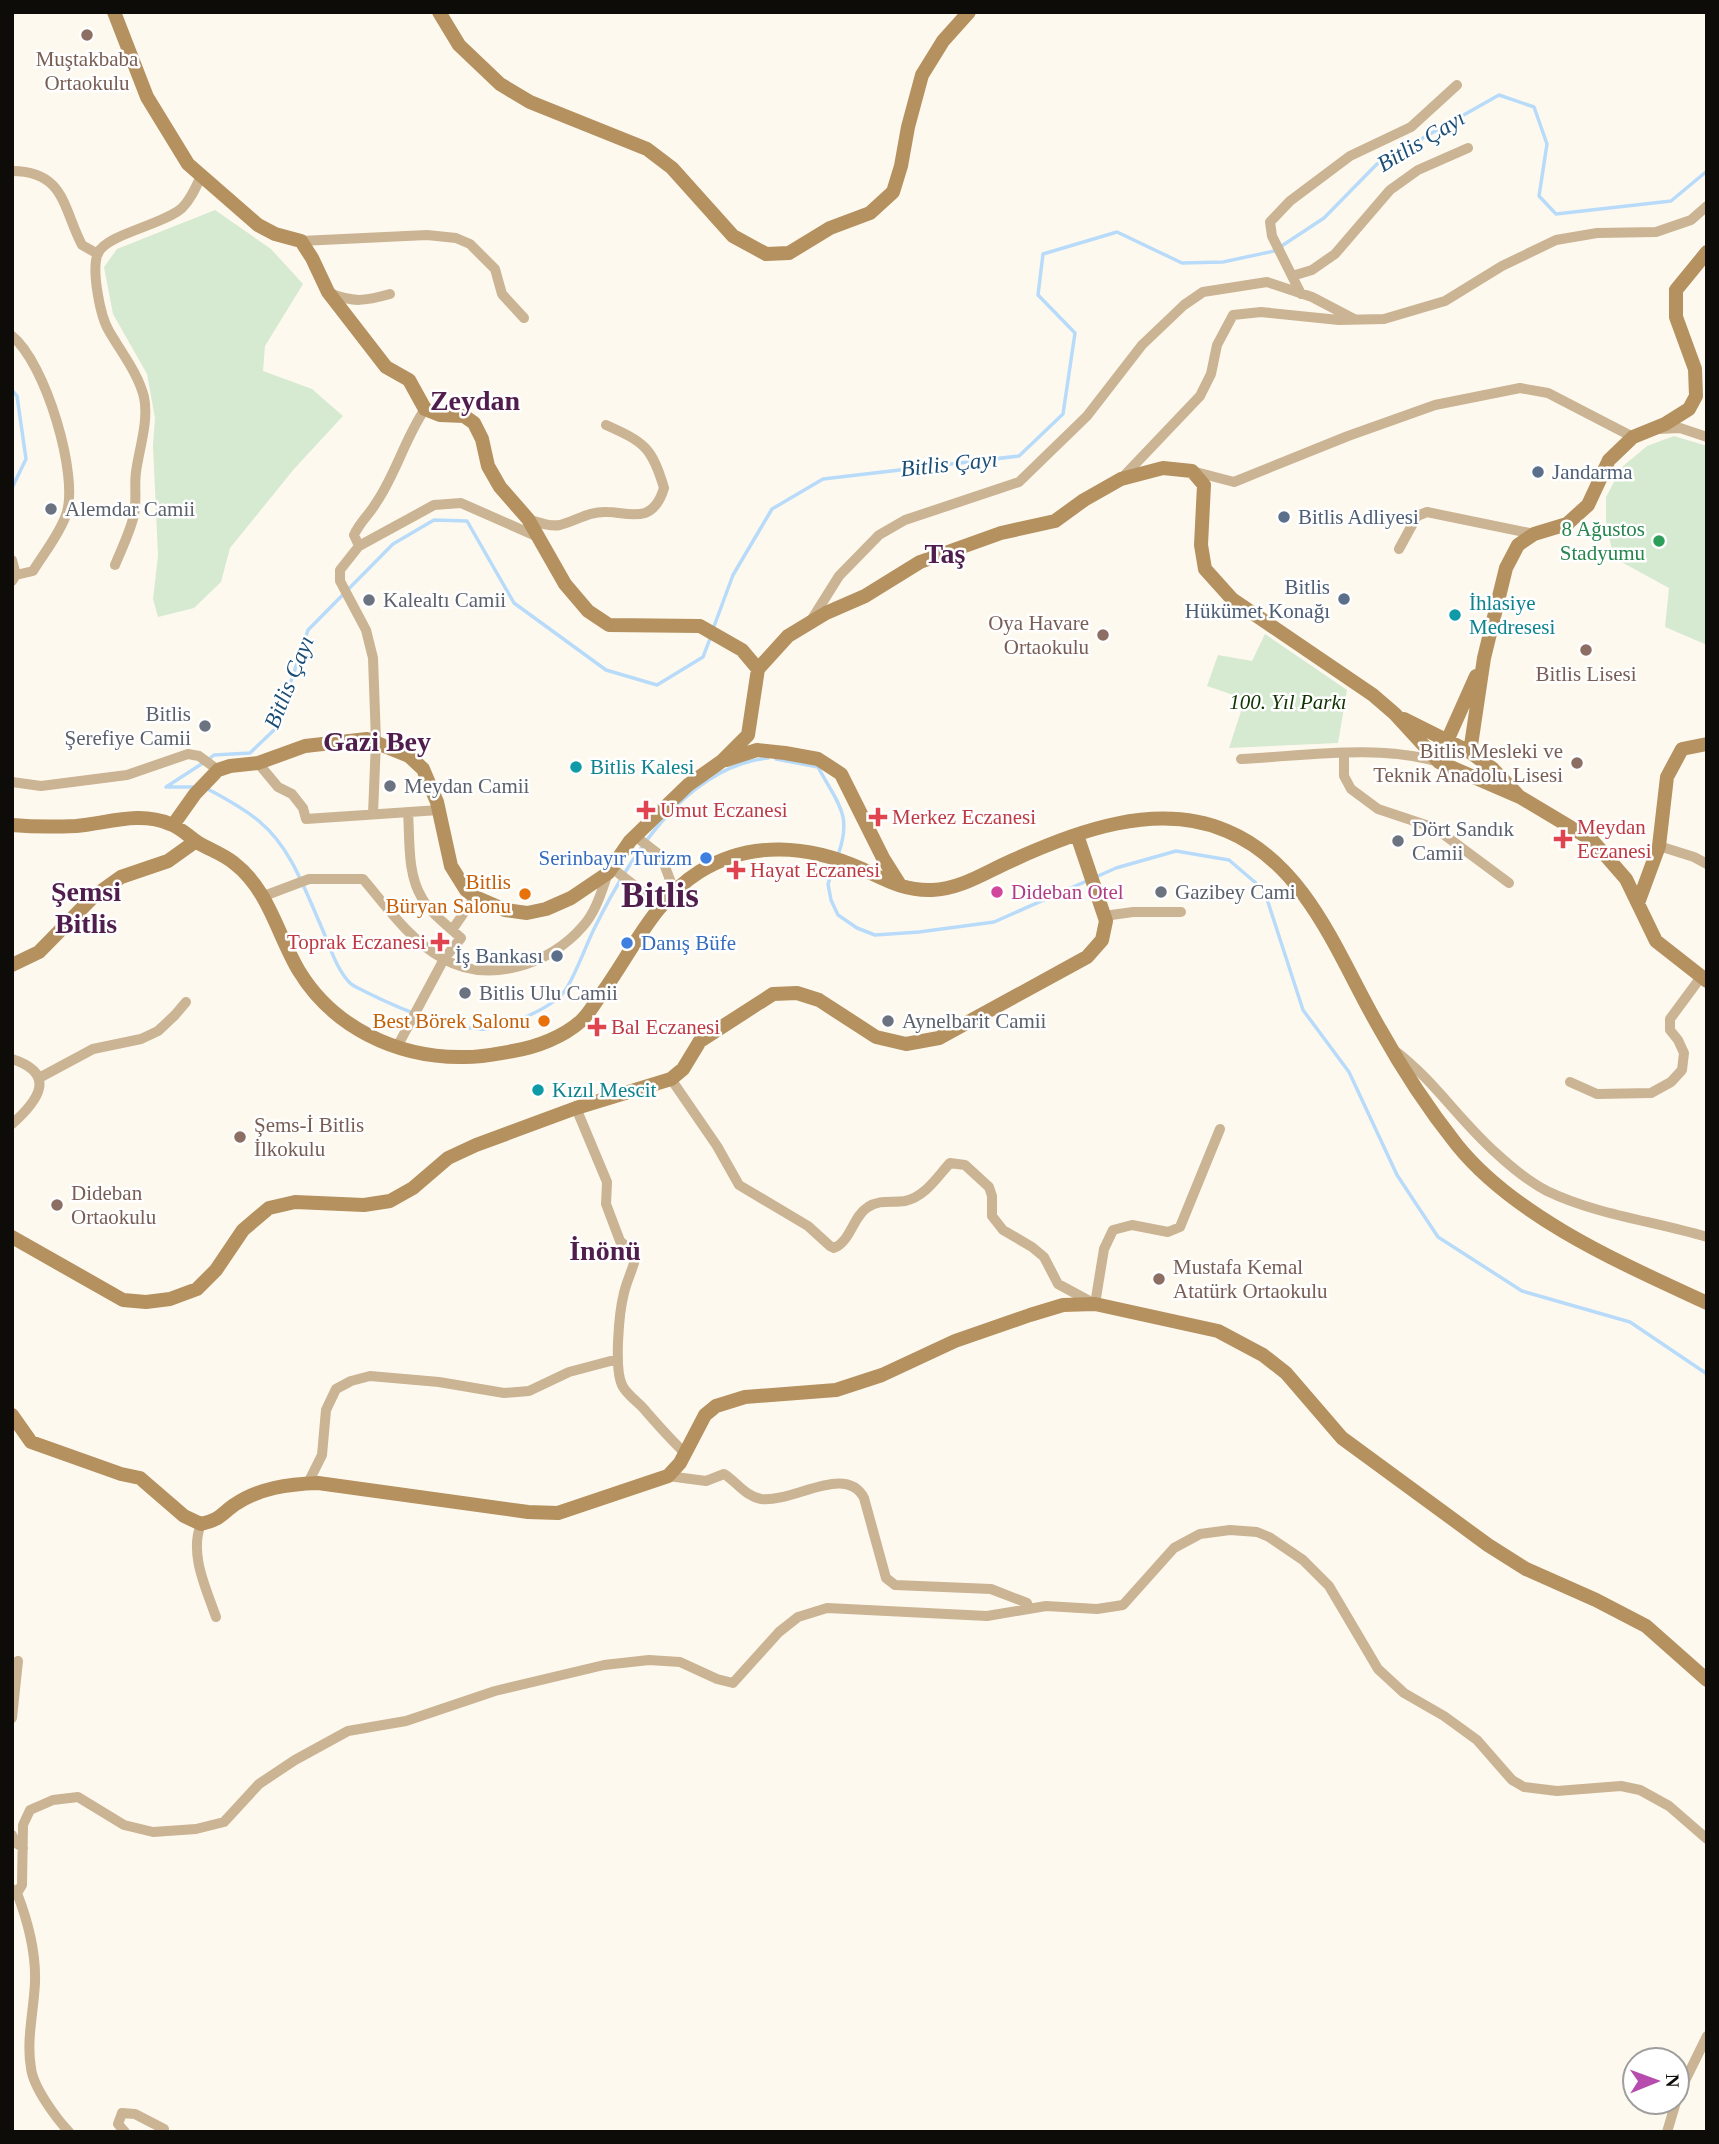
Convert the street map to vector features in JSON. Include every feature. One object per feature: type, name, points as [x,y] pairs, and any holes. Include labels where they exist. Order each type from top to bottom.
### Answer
[{"type":"street","points":[[114,12],[147,97],[188,164],[258,225],[275,234],[301,241],[427,235],[456,238],[470,244],[495,269],[502,294],[524,318]]},
{"type":"street","points":[[439,12],[459,45],[500,84],[530,102],[647,149],[672,168],[733,236],[766,254],[789,253],[830,228],[870,213],[893,192],[922,75],[943,41],[970,12]]},
{"type":"street","points":[[1301,294],[1272,236],[1270,222],[1290,201],[1350,156],[1411,127],[1457,85]]},
{"type":"street","points":[[1292,276],[1312,270],[1335,254],[1390,190],[1418,170],[1468,148]]},
{"type":"street","points":[[12,171],[45,178],[55,185],[67,206],[82,245],[98,254]]},
{"type":"street","points":[[115,565],[135,513],[144,398],[121,347],[108,329],[98,295],[95,269],[98,254],[105,244],[181,209],[194,192],[201,176]]},
{"type":"street","points":[[1121,479],[1200,396],[1211,374],[1217,345],[1234,315],[1261,312],[1339,320],[1384,318],[1445,301],[1502,266],[1556,240],[1597,233],[1656,232],[1691,220],[1707,206]]},
{"type":"street","points":[[301,241],[313,258],[328,292],[386,367],[409,380],[425,409],[440,415],[464,416],[474,423],[482,439],[488,466],[500,487],[528,519],[565,584],[588,611],[609,625],[701,626],[742,650],[758,669]]},
{"type":"street","points":[[1460,772],[1470,752],[1484,658],[1506,568],[1517,545],[1534,534],[1567,524],[1588,505],[1609,460],[1633,437],[1689,409],[1696,396],[1695,369],[1676,317],[1676,290],[1707,252]]},
{"type":"street","points":[[810,622],[839,576],[879,536],[905,520],[1019,482],[1087,416],[1142,345],[1184,305],[1203,292],[1267,282],[1312,297],[1356,320]]},
{"type":"street","points":[[328,292],[349,301],[368,300],[390,294]]},
{"type":"street","points":[[12,336],[36,366],[54,408],[69,485],[67,513],[33,571],[14,578],[12,560]]},
{"type":"street","points":[[264,896],[309,879],[363,878],[410,935],[444,959],[485,972],[527,965],[561,947],[585,925],[612,871],[637,838],[688,785],[722,761],[748,735],[758,669],[788,636],[810,622],[864,596],[920,562],[1001,533],[1055,521],[1084,500],[1121,479],[1163,468],[1192,471],[1234,482],[1348,436],[1435,405],[1520,388],[1548,393],[1633,437]]},
{"type":"street","points":[[359,546],[354,535],[360,521],[375,505],[398,463],[414,425],[425,409]]},
{"type":"street","points":[[528,519],[547,525],[560,525],[583,515],[647,512],[659,501],[664,488],[650,452],[634,437],[606,425]]},
{"type":"street","points":[[1651,429],[1680,428],[1707,437]]},
{"type":"street","points":[[1192,471],[1204,485],[1201,545],[1205,569],[1232,598],[1373,695],[1395,714],[1439,762]]},
{"type":"street","points":[[373,814],[376,741],[373,658],[366,631],[340,581],[340,570],[359,546],[434,505],[461,503],[538,537]]},
{"type":"street","points":[[1399,549],[1417,516],[1427,512],[1534,534]]},
{"type":"street","points":[[1439,762],[1484,658]]},
{"type":"street","points":[[1395,714],[1470,752],[1493,769],[1520,797]]},
{"type":"street","points":[[173,825],[212,773],[230,766],[258,763],[305,746],[367,739],[409,756],[423,769],[439,810],[451,866],[466,890],[475,897],[505,911],[527,913],[546,909],[571,898],[612,871]]},
{"type":"street","points":[[1638,903],[1659,846],[1667,777],[1682,748],[1707,744]]},
{"type":"street","points":[[722,761],[757,750],[776,752],[818,759],[841,775],[883,858],[900,885]]},
{"type":"street","points":[[12,782],[41,786],[127,775],[188,754],[199,756],[212,773]]},
{"type":"street","points":[[1344,754],[1344,776],[1351,789],[1378,809],[1434,828],[1509,883]]},
{"type":"street","points":[[1241,759],[1344,754],[1415,755],[1439,762],[1520,797],[1592,840],[1626,879],[1656,941],[1704,979],[1670,1019],[1670,1030],[1684,1053],[1682,1070],[1671,1082],[1651,1093],[1597,1094],[1570,1082]]},
{"type":"street","points":[[258,763],[278,788],[292,794],[303,808],[306,819],[439,810]]},
{"type":"street","points":[[397,1047],[444,959],[461,937],[423,901],[416,887],[412,870],[408,812]]},
{"type":"street","points":[[12,825],[45,828],[146,817],[173,825],[235,863],[264,896],[297,968],[319,1000],[345,1021],[377,1041],[461,1058],[521,1050],[551,1040],[583,1020],[619,970],[648,922],[675,893],[697,873],[745,853],[786,849],[821,854],[846,862],[887,883],[930,890],[957,886],[1042,846],[1110,825],[1167,818],[1194,821],[1227,831],[1247,842],[1290,878],[1310,903],[1392,1049],[1458,1147],[1507,1192],[1567,1233],[1707,1304]]},
{"type":"street","points":[[12,1237],[123,1300],[146,1302],[170,1299],[197,1289],[216,1270],[243,1230],[269,1209],[295,1202],[364,1205],[390,1200],[413,1188],[448,1158],[476,1145],[576,1108],[670,1079],[683,1069],[700,1041],[773,994],[797,993],[819,1000],[876,1037],[906,1044],[939,1038],[1087,957],[1102,940],[1106,921],[1077,835]]},
{"type":"street","points":[[637,838],[661,856],[675,893]]},
{"type":"street","points":[[12,965],[39,951],[93,897],[121,877],[168,862],[196,841]]},
{"type":"street","points":[[1659,846],[1707,864]]},
{"type":"street","points":[[612,871],[663,907]]},
{"type":"street","points":[[452,930],[475,897]]},
{"type":"street","points":[[1104,916],[1133,912],[1181,912]]},
{"type":"street","points":[[39,1078],[93,1049],[141,1038],[158,1031],[186,1002]]},
{"type":"street","points":[[1392,1049],[1418,1068],[1453,1110],[1496,1153],[1545,1190],[1587,1206],[1707,1237]]},
{"type":"street","points":[[12,1059],[30,1065],[39,1078],[39,1090],[32,1106],[12,1124]]},
{"type":"street","points":[[670,1079],[717,1146],[739,1185],[808,1226],[830,1246],[834,1248],[842,1243],[866,1208],[878,1202],[906,1201],[921,1195],[950,1163],[965,1165],[989,1187],[992,1216],[1003,1230],[1044,1256],[1058,1284],[1095,1304]]},
{"type":"street","points":[[576,1108],[607,1182],[606,1204],[620,1241],[636,1256],[632,1275],[624,1291],[618,1359],[622,1386],[665,1436],[685,1453]]},
{"type":"street","points":[[1095,1304],[1104,1249],[1113,1230],[1132,1225],[1168,1232],[1180,1227],[1220,1129]]},
{"type":"street","points":[[668,1476],[680,1463],[705,1415],[716,1406],[746,1397],[836,1390],[882,1374],[955,1341],[1030,1315],[1063,1305],[1095,1304],[1218,1331],[1263,1355],[1286,1373],[1342,1438],[1488,1545],[1526,1569],[1646,1626],[1707,1680]]},
{"type":"street","points":[[308,1483],[321,1455],[326,1410],[336,1389],[351,1381],[370,1376],[439,1382],[504,1393],[528,1391],[569,1372],[618,1359]]},
{"type":"street","points":[[12,1415],[31,1442],[121,1474],[140,1478],[184,1516],[201,1524],[217,1520],[233,1505],[259,1492],[289,1483],[308,1483],[528,1512],[558,1513],[668,1476],[706,1481],[724,1474],[748,1494],[762,1499],[792,1495],[841,1482],[858,1489],[864,1498],[889,1583],[895,1586],[991,1589],[1027,1603],[1029,1609]]},
{"type":"street","points":[[201,1524],[197,1533],[196,1551],[216,1617]]},
{"type":"street","points":[[69,2132],[53,2115],[31,2070],[30,2040],[35,1979],[26,1917],[15,1891],[22,1885],[23,1825],[30,1810],[53,1800],[78,1797],[124,1825],[153,1832],[196,1829],[225,1822],[260,1784],[295,1760],[348,1731],[406,1721],[495,1691],[604,1665],[649,1660],[680,1662],[717,1679],[733,1683],[779,1632],[798,1617],[827,1608],[987,1616],[1046,1606],[1097,1609],[1123,1605],[1174,1548],[1199,1534],[1230,1530],[1257,1532],[1303,1560],[1329,1587],[1378,1669],[1404,1693],[1444,1716],[1477,1740],[1512,1780],[1524,1787],[1557,1791],[1621,1786],[1640,1790],[1669,1806],[1707,1839]]},
{"type":"street","points":[[12,1718],[18,1661]]},
{"type":"street","points":[[12,1835],[15,1842],[23,1847]]},
{"type":"street","points":[[1691,2069],[1707,2036]]},
{"type":"street","points":[[125,2132],[118,2124],[122,2113],[135,2114],[164,2129]]},
{"type":"green space","points":[[215,210],[271,249],[303,284],[265,346],[263,371],[312,389],[343,416],[294,469],[230,548],[221,582],[194,608],[158,617],[153,599],[158,556],[153,445],[155,418],[147,374],[113,314],[104,267],[117,249]]},
{"type":"green space","name":"8 Ağustos Stadyumu","points":[[1674,436],[1707,446],[1707,645],[1665,627],[1669,588],[1614,558],[1606,524],[1606,497],[1622,467],[1647,446]]},
{"type":"green space","name":"100. Yıl Parkı","points":[[1265,634],[1347,690],[1338,743],[1229,748],[1245,699],[1207,686],[1218,655],[1252,661]]},
{"type":"waterway","name":"Bitlis Çayı","points":[[713,629],[733,575],[772,509],[823,479],[1019,456],[1063,414],[1075,333],[1038,295],[1043,254],[1117,232],[1182,263],[1223,262],[1274,251],[1324,218],[1377,164],[1499,95],[1534,107],[1547,144],[1539,196],[1556,214],[1671,201],[1707,171]]},
{"type":"waterway","name":"Bitlis Çayı","points":[[12,390],[17,396],[26,459],[12,488]]},
{"type":"waterway","name":"Bitlis Çayı","points":[[209,759],[214,755],[250,753],[275,729],[308,630],[393,544],[434,520],[467,521],[514,603],[606,670],[657,685],[703,657],[711,636]]},
{"type":"waterway","points":[[206,788],[254,817],[280,844],[303,884],[337,964],[350,983],[422,1016],[465,1027],[488,1029],[536,1012],[564,992],[624,874],[662,821],[685,798],[710,779],[738,765],[768,758]]},
{"type":"waterway","points":[[776,759],[818,767],[841,809],[844,829],[838,855]]},
{"type":"waterway","name":"Bitlis Çayı","points":[[166,787],[203,763]]},
{"type":"waterway","points":[[168,787],[195,787]]},
{"type":"waterway","points":[[1096,877],[1116,868],[1176,851],[1229,860],[1264,890],[1303,1010],[1349,1072],[1397,1175],[1438,1237],[1522,1291],[1630,1322],[1707,1374]]},
{"type":"waterway","points":[[835,863],[828,884],[838,915],[857,928],[875,935],[994,922],[1089,880]]},
{"type":"place","name":"Muştakbaba Ortaokulu","points":[[87,35]]},
{"type":"place","name":"Jandarma","points":[[1538,472]]},
{"type":"place","name":"Alemdar Camii","points":[[51,509]]},
{"type":"place","name":"Bitlis Adliyesi","points":[[1284,517]]},
{"type":"place","name":"8 Ağustos Stadyumu","points":[[1659,541]]},
{"type":"place","name":"Bitlis Hükümet Konağı","points":[[1344,599]]},
{"type":"place","name":"Kalealtı Camii","points":[[369,600]]},
{"type":"place","name":"İhlasiye Medresesi","points":[[1455,615]]},
{"type":"place","name":"Oya Havare Ortaokulu","points":[[1103,635]]},
{"type":"place","name":"Bitlis Lisesi","points":[[1586,650]]},
{"type":"place","name":"Bitlis Şerefiye Camii","points":[[205,726]]},
{"type":"place","name":"Bitlis Mesleki ve Teknik Anadolu Lisesi","points":[[1577,763]]},
{"type":"place","name":"Bitlis Kalesi","points":[[576,767]]},
{"type":"place","name":"Meydan Camii","points":[[390,786]]},
{"type":"place","name":"Umut Eczanesi","points":[[646,810]]},
{"type":"place","name":"Merkez Eczanesi","points":[[878,817]]},
{"type":"place","name":"Meydan Eczanesi","points":[[1563,839]]},
{"type":"place","name":"Dört Sandık Camii","points":[[1398,841]]},
{"type":"place","name":"Serinbayır Turizm","points":[[706,858]]},
{"type":"place","name":"Hayat Eczanesi","points":[[736,870]]},
{"type":"place","name":"Dideban Otel","points":[[997,892]]},
{"type":"place","name":"Gazibey Cami","points":[[1161,892]]},
{"type":"place","name":"Bitlis Büryan Salonu","points":[[525,894]]},
{"type":"place","name":"Toprak Eczanesi","points":[[440,942]]},
{"type":"place","name":"Danış Büfe","points":[[627,943]]},
{"type":"place","name":"İş Bankası","points":[[557,956]]},
{"type":"place","name":"Bitlis Ulu Camii","points":[[465,993]]},
{"type":"place","name":"Best Börek Salonu","points":[[544,1021]]},
{"type":"place","name":"Aynelbarit Camii","points":[[888,1021]]},
{"type":"place","name":"Bal Eczanesi","points":[[597,1027]]},
{"type":"place","name":"Kızıl Mescit","points":[[538,1090]]},
{"type":"place","name":"Şems-İ Bitlis İlkokulu","points":[[240,1137]]},
{"type":"place","name":"Dideban Ortaokulu","points":[[57,1205]]},
{"type":"place","name":"Mustafa Kemal Atatürk Ortaokulu","points":[[1159,1279]]},
{"type":"district","name":"Zeydan","points":[[475,400]]},
{"type":"district","name":"Taş","points":[[945,553]]},
{"type":"district","name":"Gazi Bey","points":[[377,741]]},
{"type":"district","name":"Bitlis","points":[[660,895]]},
{"type":"district","name":"Şemsi Bitlis","points":[[86,907]]},
{"type":"district","name":"İnönü","points":[[605,1250]]}]
